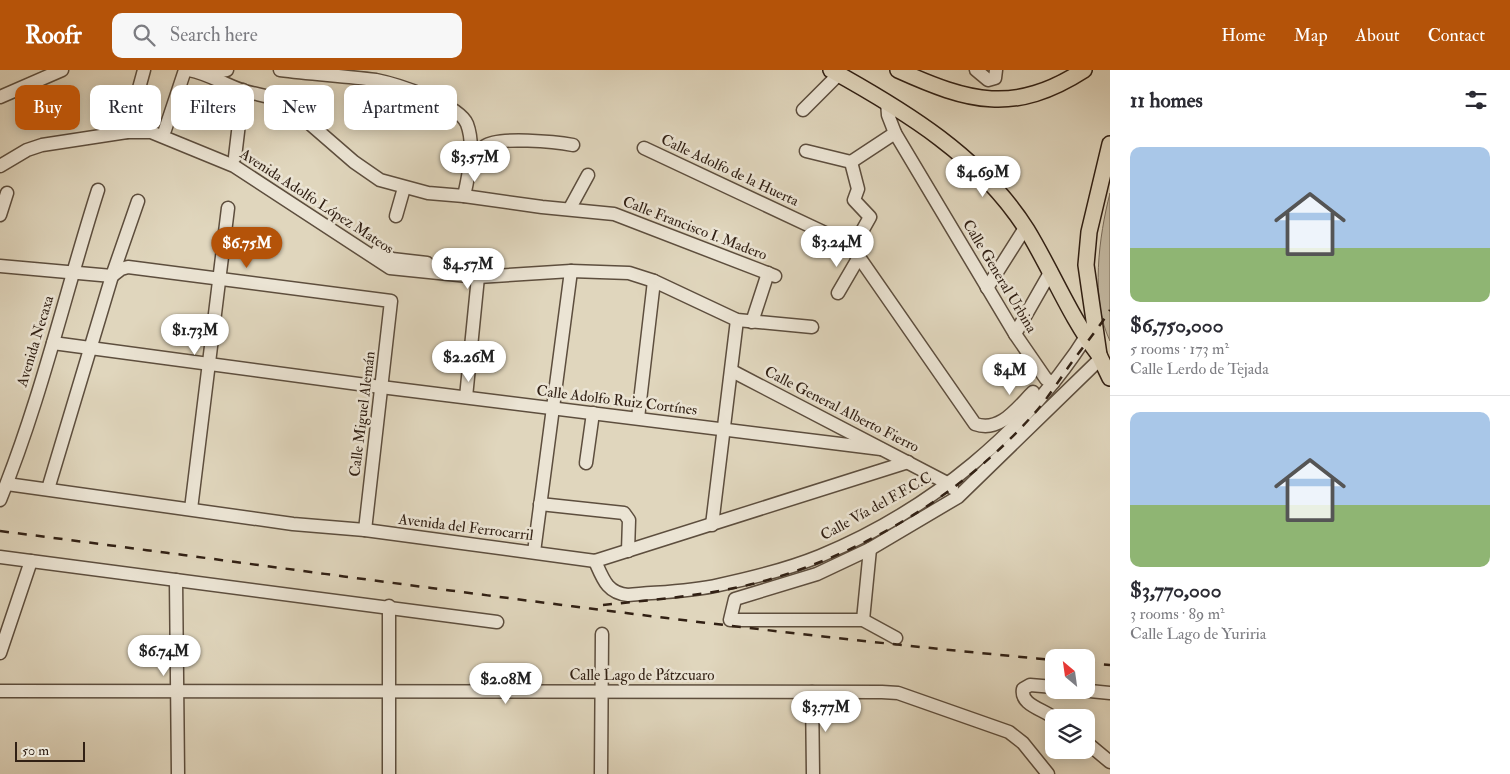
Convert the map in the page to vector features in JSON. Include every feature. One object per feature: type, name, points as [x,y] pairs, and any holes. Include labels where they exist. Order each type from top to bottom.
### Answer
[{"type":"main road","points":[[898,70],[932,85],[967,96],[994,100],[1022,98],[1044,92],[1084,70]]},
{"type":"main road","points":[[835,72],[887,102],[941,138],[966,160],[1000,195],[1025,228],[1051,271],[1085,338],[1100,357],[1110,378]]},
{"type":"main road","points":[[1100,357],[1086,265],[1089,232],[1110,144]]},
{"type":"street","points":[[23,85],[62,70]]},
{"type":"street","points":[[127,132],[144,70]]},
{"type":"street","points":[[165,130],[185,70]]},
{"type":"street","name":"Calle Francisco I. Madero","points":[[189,70],[206,73],[232,85]]},
{"type":"street","points":[[206,73],[227,70]]},
{"type":"street","points":[[280,70],[377,80],[426,96],[459,112],[466,123],[469,135],[470,168],[464,196]]},
{"type":"street","points":[[976,70],[992,75]]},
{"type":"street","points":[[803,110],[835,72]]},
{"type":"street","points":[[0,88],[15,86]]},
{"type":"street","points":[[0,97],[15,89]]},
{"type":"street","name":"Calle Francisco I. Madero","points":[[254,93],[277,98],[286,103],[366,172],[380,180],[428,194],[464,196],[542,207],[570,208],[614,214],[772,275],[752,322]]},
{"type":"street","name":"Calle General Urbina","points":[[887,102],[888,116],[895,133],[1015,334],[1049,381]]},
{"type":"street","points":[[151,132],[165,130],[235,157],[311,209],[392,259],[427,262]]},
{"type":"street","points":[[235,157],[238,130]]},
{"type":"street","name":"Avenida Adolfo López Mateos","points":[[0,166],[27,150],[42,145],[127,132],[151,132],[234,166],[307,216],[390,268],[478,277],[571,271],[628,272],[654,281],[737,320],[812,328]]},
{"type":"street","points":[[806,151],[851,162],[895,133]]},
{"type":"street","points":[[470,168],[482,150],[492,143],[560,142],[573,145]]},
{"type":"street","name":"Calle Adolfo de la Huerta","points":[[644,148],[840,240],[856,253],[975,424],[990,426],[1004,421],[1049,381]]},
{"type":"street","points":[[838,293],[870,217],[854,200],[858,189],[851,162]]},
{"type":"street","points":[[570,208],[588,175]]},
{"type":"street","points":[[396,216],[404,188]]},
{"type":"street","name":"Avenida Necaxa","points":[[0,500],[7,484],[53,343],[72,273],[98,190]]},
{"type":"street","points":[[0,214],[7,193]]},
{"type":"street","points":[[48,490],[112,276],[138,201]]},
{"type":"street","points":[[191,508],[228,208]]},
{"type":"street","points":[[987,288],[1025,228]]},
{"type":"street","points":[[0,266],[112,276],[120,269],[128,267],[218,279]]},
{"type":"street","points":[[534,552],[571,271]]},
{"type":"street","points":[[1015,334],[1051,271]]},
{"type":"street","points":[[466,397],[478,277]]},
{"type":"street","name":"Calle Miguel Alemán","points":[[218,279],[391,301],[365,530]]},
{"type":"street","points":[[638,418],[654,281]]},
{"type":"street","points":[[712,525],[737,320]]},
{"type":"street","name":"Calle Vía del F.F.C.C","points":[[595,561],[607,586],[619,594],[628,595],[717,586],[819,556],[888,521],[948,484],[994,446],[1085,338],[1094,323]]},
{"type":"street","name":"Calle Adolfo Ruiz Cortínes","points":[[53,343],[381,387],[881,449]]},
{"type":"street","points":[[896,638],[863,620],[730,620],[735,599],[817,574],[870,550],[958,497],[1100,357]]},
{"type":"street","name":"Calle General Alberto Fierro","points":[[732,371],[948,484],[958,497]]},
{"type":"street","points":[[586,463],[593,413]]},
{"type":"street","name":"Avenida del Ferrocarril","points":[[7,484],[191,508],[293,524],[365,530],[595,561],[908,462]]},
{"type":"street","points":[[540,504],[624,513],[630,520],[628,551]]},
{"type":"street","points":[[863,620],[870,550]]},
{"type":"street","points":[[0,557],[388,606],[498,622]]},
{"type":"street","points":[[0,653],[31,561]]},
{"type":"street","points":[[176,580],[178,774]]},
{"type":"street","points":[[388,606],[389,774]]},
{"type":"street","points":[[601,774],[600,690],[602,634]]},
{"type":"street","points":[[1045,687],[1026,686],[1022,692],[1025,701],[1045,713]]},
{"type":"street","name":"Calle Lago de Pátzcuaro","points":[[0,691],[600,690],[898,693],[1010,732],[1023,743],[1048,774]]},
{"type":"street","points":[[812,692],[813,774]]},
{"type":"street","points":[[1095,692],[1110,693]]},
{"type":"street","points":[[1095,750],[1110,762]]},
{"type":"shaded area","points":[[1110,193],[1110,341],[1100,307],[1098,268]]},
{"type":"railway","points":[[603,605],[709,593],[771,579],[808,567],[843,552],[912,516],[976,470],[1032,416],[1048,397],[1110,310]]},
{"type":"railway","points":[[0,531],[658,617],[790,633],[1045,659]]},
{"type":"railway","points":[[1095,664],[1110,665]]}]
